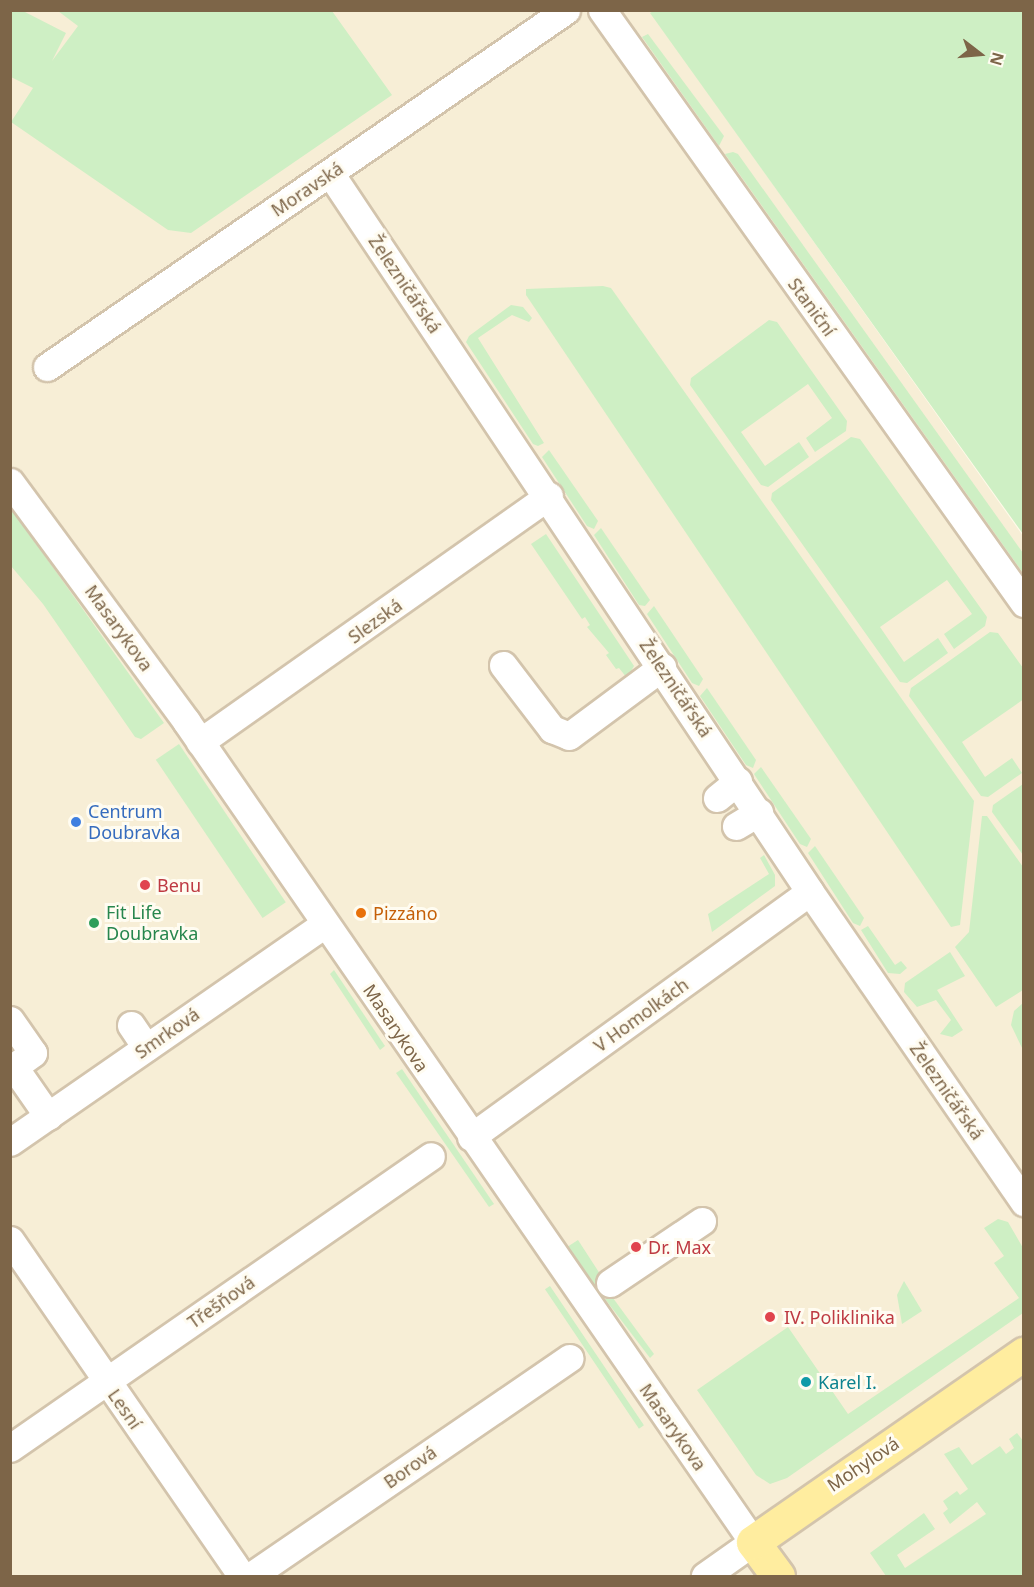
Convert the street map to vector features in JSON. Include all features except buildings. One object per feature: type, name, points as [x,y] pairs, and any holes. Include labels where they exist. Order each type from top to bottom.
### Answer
[{"type":"main road","name":"Mohylová","points":[[753,1542],[1023,1354]]},
{"type":"main road","name":"Masarykova","points":[[753,1542],[778,1576]]},
{"type":"street","name":"Moravská","points":[[47,367],[566,10]]},
{"type":"street","name":"Staniční","points":[[602,10],[1023,603]]},
{"type":"street","name":"Železničářská","points":[[330,173],[662,667],[728,789],[759,812],[810,892],[1023,1202]]},
{"type":"street","name":"Masarykova","points":[[10,482],[200,742],[753,1542]]},
{"type":"street","name":"Slezská","points":[[200,742],[296,665],[549,496]]},
{"type":"street","points":[[503,665],[552,729],[569,736],[662,667]]},
{"type":"street","points":[[736,826],[759,812]]},
{"type":"street","name":"V Homolkách","points":[[471,1137],[810,892]]},
{"type":"street","name":"Smrková","points":[[10,1142],[325,924]]},
{"type":"street","points":[[10,1020],[33,1053],[14,1066],[48,1116]]},
{"type":"street","points":[[131,1025],[146,1047]]},
{"type":"street","name":"Třešňová","points":[[10,1448],[431,1156]]},
{"type":"street","points":[[610,1283],[702,1221]]},
{"type":"street","name":"Lesní","points":[[10,1239],[106,1382],[242,1576]]},
{"type":"street","name":"Borová","points":[[251,1576],[569,1358]]},
{"type":"street","name":"Mohylová","points":[[705,1576],[753,1542]]},
{"type":"shaded area","points":[[11,11],[655,11],[651,13],[1023,536],[1023,1576],[11,1576]]},
{"type":"green space","points":[[11,10],[23,11],[66,33],[52,61],[78,26],[58,11],[332,11],[392,95],[191,233],[168,230],[11,122],[33,88],[11,77]]},
{"type":"green space","points":[[655,10],[1023,11],[1023,534],[650,13]]},
{"type":"green space","points":[[648,34],[724,136],[719,146],[642,37]]},
{"type":"green space","points":[[733,152],[738,154],[1023,553],[1023,573],[725,154]]},
{"type":"green space","points":[[603,286],[611,288],[974,801],[960,925],[951,927],[526,295],[526,289]]},
{"type":"green space","points":[[511,305],[523,307],[532,318],[529,322],[512,315],[478,338],[544,443],[538,446],[533,444],[466,342],[469,336]]},
{"type":"green space","points":[[769,320],[777,322],[847,421],[846,431],[815,452],[806,438],[832,418],[808,384],[741,432],[765,466],[799,442],[809,457],[768,487],[761,485],[690,385],[691,378]]},
{"type":"green space","points":[[851,437],[860,439],[987,617],[985,626],[954,649],[944,634],[972,614],[947,580],[880,627],[904,662],[938,638],[948,653],[907,683],[900,682],[771,500],[772,493]]},
{"type":"green space","points":[[549,450],[598,521],[594,529],[587,526],[542,457]]},
{"type":"green space","points":[[10,507],[164,723],[141,739],[135,737],[43,604],[11,566]]},
{"type":"green space","points":[[601,528],[650,600],[645,606],[639,605],[594,535]]},
{"type":"green space","points":[[546,534],[634,666],[627,678],[619,668],[616,669],[606,655],[609,653],[587,627],[590,625],[585,617],[582,619],[531,544]]},
{"type":"green space","points":[[654,606],[703,679],[699,686],[692,683],[647,614]]},
{"type":"green space","points":[[990,632],[998,633],[1023,668],[1024,699],[962,742],[985,777],[1012,758],[1022,773],[988,797],[981,796],[909,696],[911,688]]},
{"type":"green space","points":[[707,688],[756,760],[753,768],[746,765],[700,696]]},
{"type":"green space","points":[[179,744],[286,902],[263,918],[156,760]]},
{"type":"green space","points":[[761,767],[811,839],[807,847],[800,844],[754,774]]},
{"type":"green space","points":[[1023,784],[1023,855],[992,812],[993,805]]},
{"type":"green space","points":[[982,816],[987,816],[1023,867],[1023,990],[996,1007],[955,947],[969,932]]},
{"type":"green space","points":[[815,846],[864,918],[860,926],[853,923],[808,853]]},
{"type":"green space","points":[[764,855],[775,875],[775,886],[712,932],[708,914],[769,874],[760,858]]},
{"type":"green space","points":[[868,926],[895,965],[901,961],[907,968],[900,974],[888,973],[861,930]]},
{"type":"green space","points":[[950,952],[965,976],[937,990],[963,1030],[952,1037],[940,1034],[951,1020],[936,1000],[917,1007],[904,992],[905,983]]},
{"type":"green space","points":[[334,970],[385,1046],[380,1050],[330,974]]},
{"type":"green space","points":[[1023,1003],[1023,1050],[1011,1025],[1014,1011]]},
{"type":"green space","points":[[402,1069],[494,1204],[489,1207],[396,1073]]},
{"type":"green space","points":[[998,1219],[1008,1222],[1023,1248],[1023,1313],[787,1478],[770,1484],[756,1475],[697,1390],[788,1327],[848,1414],[1019,1298],[994,1263],[1004,1256],[984,1228]]},
{"type":"green space","points":[[578,1240],[604,1280],[594,1287],[568,1247]]},
{"type":"green space","points":[[904,1281],[922,1311],[902,1324],[897,1295]]},
{"type":"green space","points":[[550,1286],[644,1425],[639,1429],[545,1289]]},
{"type":"green space","points":[[613,1298],[654,1354],[650,1358],[605,1299]]},
{"type":"green space","points":[[1017,1433],[1024,1442],[1023,1576],[886,1576],[870,1553],[924,1513],[935,1529],[897,1555],[905,1568],[986,1514],[977,1502],[950,1524],[943,1513],[948,1509],[943,1501],[957,1491],[960,1495],[968,1489],[944,1454],[959,1447],[972,1465],[1000,1446],[1006,1454],[1014,1448],[1009,1439]]},
{"type":"place","name":"Centrum Doubravka","points":[[76,822]]},
{"type":"place","name":"Benu","points":[[145,885]]},
{"type":"place","name":"Pizzáno","points":[[361,913]]},
{"type":"place","name":"Fit Life Doubravka","points":[[94,923]]},
{"type":"place","name":"Dr. Max","points":[[636,1247]]},
{"type":"place","name":"IV. Poliklinika","points":[[770,1317]]},
{"type":"place","name":"Karel I.","points":[[806,1382]]}]
